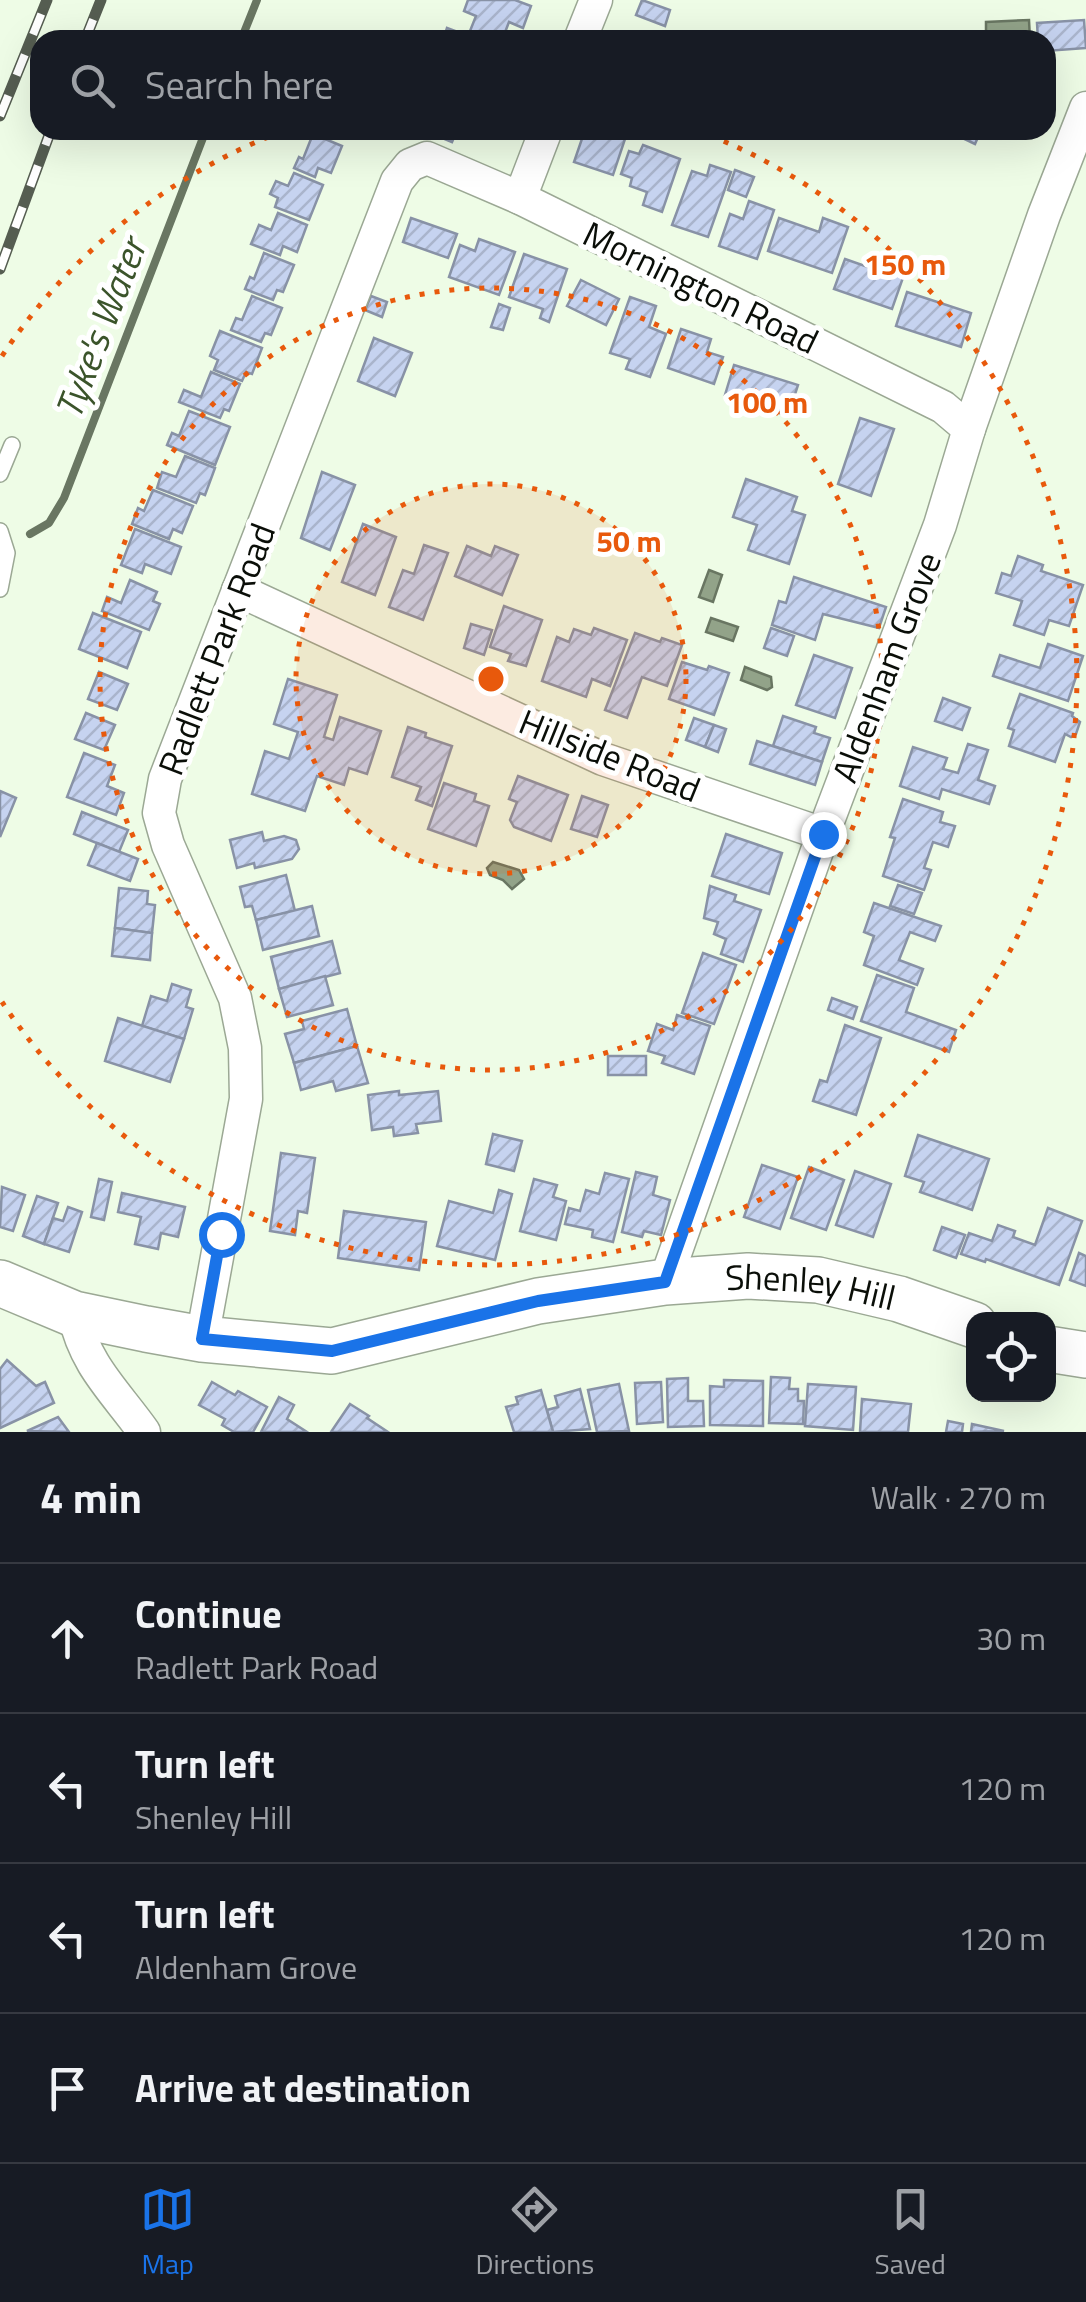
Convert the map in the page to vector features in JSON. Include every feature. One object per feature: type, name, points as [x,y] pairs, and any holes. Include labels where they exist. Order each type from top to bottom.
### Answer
[{"type":"street","points":[[584,30],[596,0]]},
{"type":"street","name":"Aldenham Grove","points":[[665,1282],[823,834],[940,525],[969,429],[1044,215],[1086,108]]},
{"type":"street","points":[[520,198],[542,140]]},
{"type":"street","name":"Mornington Road","points":[[426,158],[520,198],[944,407],[969,429]]},
{"type":"street","name":"Radlett Park Road","points":[[202,1339],[246,1099],[245,1048],[235,998],[168,846],[160,813],[165,779],[397,182],[410,166],[426,158]]},
{"type":"street","name":"Hillside Road","points":[[238,590],[603,759],[823,834]]},
{"type":"street","name":"Shenley Hill","points":[[0,1283],[74,1314],[202,1339],[332,1351],[538,1301],[665,1282],[748,1276],[818,1280],[900,1298],[966,1321]]},
{"type":"street","points":[[74,1314],[90,1364],[144,1432]]},
{"type":"street","points":[[1056,1351],[1086,1355]]},
{"type":"lane","points":[[0,474],[6,447]]},
{"type":"lane","points":[[0,531],[7,553],[0,589]]},
{"type":"shaded area","points":[[1029,20],[1030,30],[986,30],[986,22]]},
{"type":"shaded area","points":[[709,570],[722,575],[713,602],[699,597]]},
{"type":"shaded area","points":[[711,618],[738,627],[733,641],[706,632]]},
{"type":"shaded area","points":[[745,667],[771,677],[772,687],[767,690],[741,680]]},
{"type":"shaded area","points":[[493,862],[519,870],[524,879],[512,889],[490,875],[487,868]]},
{"type":"building","points":[[468,0],[515,0],[531,6],[523,28],[509,22],[506,30],[470,30],[476,16],[464,11]]},
{"type":"building","points":[[642,0],[670,10],[665,26],[636,15]]},
{"type":"building","points":[[1084,20],[1086,48],[1056,50],[1056,30],[1037,30],[1037,23]]},
{"type":"building","points":[[311,140],[328,140],[342,146],[331,173],[318,168],[315,177],[294,168],[299,157],[303,159]]},
{"type":"building","points":[[582,140],[625,140],[613,175],[574,162]]},
{"type":"building","points":[[643,145],[680,159],[662,212],[643,205],[647,192],[630,186],[632,178],[621,174],[629,151],[639,154]]},
{"type":"building","points":[[710,165],[731,172],[708,237],[672,225],[692,171],[707,176]]},
{"type":"building","points":[[735,170],[754,177],[746,197],[728,190]]},
{"type":"building","points":[[294,173],[323,185],[309,220],[275,207],[278,198],[270,194],[276,181],[288,186]]},
{"type":"building","points":[[749,201],[774,210],[757,259],[719,246],[730,214],[743,219]]},
{"type":"building","points":[[278,213],[307,225],[297,252],[283,246],[280,255],[251,244],[259,225],[271,230]]},
{"type":"building","points":[[411,218],[457,234],[448,258],[403,242]]},
{"type":"building","points":[[779,218],[819,232],[823,218],[848,227],[832,273],[768,251]]},
{"type":"building","points":[[479,239],[515,252],[499,295],[449,277],[460,245],[475,251]]},
{"type":"building","points":[[264,253],[294,265],[283,292],[277,290],[273,300],[245,289],[250,277],[254,279]]},
{"type":"building","points":[[524,254],[567,269],[549,322],[540,318],[543,309],[509,297]]},
{"type":"building","points":[[845,259],[882,272],[886,262],[906,269],[892,309],[834,289]]},
{"type":"building","points":[[581,280],[619,299],[606,325],[567,306]]},
{"type":"building","points":[[907,292],[971,313],[961,347],[896,326]]},
{"type":"building","points":[[252,296],[282,308],[271,335],[265,333],[261,342],[231,330],[236,318],[242,320]]},
{"type":"building","points":[[371,296],[387,302],[382,317],[365,310]]},
{"type":"building","points":[[630,297],[656,306],[649,327],[666,334],[650,377],[626,369],[630,359],[610,353]]},
{"type":"building","points":[[499,304],[510,308],[503,330],[491,327]]},
{"type":"building","points":[[681,329],[711,339],[707,352],[723,357],[714,384],[668,368]]},
{"type":"building","points":[[220,331],[262,348],[252,374],[246,372],[242,381],[214,370],[218,360],[210,356]]},
{"type":"building","points":[[374,338],[412,353],[395,396],[358,381]]},
{"type":"building","points":[[734,365],[798,385],[788,416],[725,395]]},
{"type":"building","points":[[211,372],[240,384],[229,411],[224,409],[220,418],[179,402],[184,390],[201,397]]},
{"type":"building","points":[[189,411],[230,427],[215,465],[167,445],[172,433],[179,436]]},
{"type":"building","points":[[860,418],[894,429],[871,496],[838,484]]},
{"type":"building","points":[[185,456],[215,468],[205,495],[200,493],[196,503],[157,488],[162,472],[176,477]]},
{"type":"building","points":[[322,472],[355,485],[330,550],[301,538]]},
{"type":"building","points":[[746,479],[797,497],[792,511],[805,515],[789,564],[748,550],[757,525],[733,517]]},
{"type":"building","points":[[153,490],[193,506],[182,533],[173,529],[169,539],[132,524],[138,508],[144,511]]},
{"type":"building","points":[[363,524],[396,537],[375,595],[342,582]]},
{"type":"building","points":[[135,529],[181,547],[171,574],[145,564],[142,573],[121,565]]},
{"type":"building","points":[[424,545],[448,553],[423,620],[389,607],[403,570],[414,574]]},
{"type":"building","points":[[467,546],[491,556],[495,546],[518,555],[502,595],[455,576]]},
{"type":"building","points":[[1018,556],[1043,565],[1041,571],[1083,585],[1069,626],[1049,620],[1044,635],[1014,625],[1022,601],[996,593],[1002,573],[1011,576]]},
{"type":"building","points":[[794,577],[886,607],[879,628],[823,614],[815,640],[772,625],[779,601],[786,603]]},
{"type":"building","points":[[130,580],[157,592],[153,601],[160,604],[149,630],[102,611],[107,597],[121,603]]},
{"type":"building","points":[[504,606],[542,620],[526,666],[508,661],[511,654],[490,647]]},
{"type":"building","points":[[93,613],[141,632],[127,668],[79,649]]},
{"type":"building","points":[[471,624],[492,630],[484,655],[464,648]]},
{"type":"building","points":[[594,628],[627,640],[610,686],[592,679],[586,697],[542,681],[557,637],[569,642],[574,629],[591,635]]},
{"type":"building","points":[[771,628],[794,636],[787,656],[764,648]]},
{"type":"building","points":[[635,633],[682,645],[667,686],[642,677],[627,718],[605,710]]},
{"type":"building","points":[[1048,644],[1083,656],[1068,701],[993,676],[1000,655],[1040,668]]},
{"type":"building","points":[[814,655],[852,668],[835,718],[796,705]]},
{"type":"building","points":[[682,662],[729,673],[714,715],[669,699]]},
{"type":"building","points":[[99,672],[128,684],[117,710],[88,699]]},
{"type":"building","points":[[288,679],[337,695],[324,737],[333,740],[340,717],[381,731],[367,774],[349,768],[344,785],[317,776],[305,811],[252,794],[265,751],[289,759],[298,732],[274,724]]},
{"type":"building","points":[[1020,694],[1073,713],[1080,722],[1076,734],[1065,734],[1055,762],[1009,746],[1014,730],[1008,728]]},
{"type":"building","points":[[943,698],[970,708],[962,730],[935,721]]},
{"type":"building","points":[[86,713],[115,725],[104,750],[75,739]]},
{"type":"building","points":[[783,716],[816,727],[814,733],[830,738],[822,762],[773,746]]},
{"type":"building","points":[[694,718],[714,725],[705,747],[686,740]]},
{"type":"building","points":[[714,725],[726,729],[718,752],[705,747]]},
{"type":"building","points":[[408,727],[452,746],[432,806],[416,800],[421,787],[392,777]]},
{"type":"building","points":[[757,741],[822,762],[815,785],[750,764]]},
{"type":"building","points":[[968,744],[988,750],[978,780],[995,786],[989,804],[942,789],[939,799],[900,786],[913,747],[947,758],[943,769],[958,773]]},
{"type":"building","points":[[84,753],[115,765],[107,786],[124,793],[116,815],[67,797]]},
{"type":"building","points":[[518,776],[568,795],[551,841],[514,827],[510,820],[517,802],[509,799]]},
{"type":"building","points":[[444,783],[476,794],[474,801],[489,806],[476,846],[428,829]]},
{"type":"building","points":[[0,791],[16,798],[0,837]]},
{"type":"building","points":[[582,796],[608,805],[597,837],[571,829]]},
{"type":"building","points":[[903,799],[943,812],[940,822],[955,826],[948,847],[933,842],[924,868],[931,870],[924,890],[883,876],[895,838],[890,837]]},
{"type":"building","points":[[82,812],[128,830],[119,852],[74,834]]},
{"type":"building","points":[[262,832],[264,841],[284,836],[296,840],[299,849],[292,859],[237,868],[230,840]]},
{"type":"building","points":[[726,834],[782,853],[769,894],[712,876]]},
{"type":"building","points":[[97,843],[138,859],[130,881],[88,865]]},
{"type":"building","points":[[286,875],[295,911],[256,920],[252,906],[245,907],[240,887]]},
{"type":"building","points":[[898,885],[922,893],[914,914],[890,906]]},
{"type":"building","points":[[710,886],[736,895],[734,901],[761,910],[743,962],[721,954],[726,939],[714,934],[718,922],[704,918]]},
{"type":"building","points":[[119,888],[148,891],[147,904],[155,905],[152,933],[115,928]]},
{"type":"building","points":[[874,903],[941,926],[935,941],[910,932],[899,960],[923,969],[917,985],[864,965],[874,936],[864,932]]},
{"type":"building","points":[[312,906],[319,936],[263,950],[256,920]]},
{"type":"building","points":[[115,928],[152,933],[150,960],[112,956]]},
{"type":"building","points":[[332,941],[340,973],[279,989],[271,957]]},
{"type":"building","points":[[703,953],[736,965],[714,1024],[682,1013]]},
{"type":"building","points":[[877,975],[914,988],[906,1012],[956,1030],[949,1052],[861,1021]]},
{"type":"building","points":[[325,976],[333,1005],[287,1017],[279,989]]},
{"type":"building","points":[[172,984],[191,990],[186,1007],[193,1009],[184,1039],[142,1026],[151,996],[167,1001]]},
{"type":"building","points":[[832,998],[857,1007],[853,1019],[828,1010]]},
{"type":"building","points":[[347,1009],[357,1046],[294,1063],[285,1034],[304,1029],[302,1021]]},
{"type":"building","points":[[677,1015],[710,1026],[694,1074],[662,1063],[665,1056],[648,1051],[657,1024],[673,1030]]},
{"type":"building","points":[[118,1018],[184,1039],[170,1082],[105,1061]]},
{"type":"building","points":[[845,1025],[881,1038],[856,1115],[813,1101],[820,1080],[827,1082]]},
{"type":"building","points":[[357,1046],[368,1083],[336,1091],[333,1081],[301,1090],[294,1063]]},
{"type":"building","points":[[608,1056],[646,1056],[646,1075],[608,1075]]},
{"type":"building","points":[[399,1091],[399,1095],[438,1091],[441,1121],[416,1124],[418,1133],[394,1136],[393,1127],[372,1130],[368,1095]]},
{"type":"building","points":[[493,1134],[522,1141],[514,1171],[486,1164]]},
{"type":"building","points":[[918,1135],[989,1159],[972,1210],[920,1192],[924,1182],[905,1176]]},
{"type":"building","points":[[281,1153],[315,1158],[307,1213],[298,1211],[295,1235],[270,1231]]},
{"type":"building","points":[[762,1165],[798,1177],[780,1229],[744,1217]]},
{"type":"building","points":[[809,1167],[844,1180],[826,1230],[791,1218]]},
{"type":"building","points":[[855,1171],[891,1184],[873,1237],[836,1225]]},
{"type":"building","points":[[636,1172],[657,1177],[653,1195],[670,1200],[661,1235],[644,1231],[642,1237],[622,1232]]},
{"type":"building","points":[[605,1173],[629,1179],[613,1242],[592,1237],[593,1230],[565,1224],[569,1208],[580,1211],[586,1190],[599,1194]]},
{"type":"building","points":[[99,1179],[112,1182],[104,1220],[91,1217]]},
{"type":"building","points":[[534,1179],[557,1185],[553,1197],[566,1201],[556,1240],[520,1231]]},
{"type":"building","points":[[2,1187],[25,1195],[13,1231],[0,1227]]},
{"type":"building","points":[[499,1190],[512,1194],[495,1260],[437,1246],[449,1201],[493,1213]]},
{"type":"building","points":[[122,1193],[185,1207],[178,1237],[161,1233],[158,1249],[135,1244],[141,1217],[118,1212]]},
{"type":"building","points":[[37,1196],[58,1203],[44,1244],[23,1236]]},
{"type":"building","points":[[68,1207],[82,1212],[69,1252],[44,1244],[53,1218],[63,1221]]},
{"type":"building","points":[[1048,1208],[1082,1221],[1059,1285],[961,1254],[969,1233],[992,1241],[998,1225],[1015,1231],[1013,1237],[1035,1245]]},
{"type":"building","points":[[344,1211],[426,1222],[419,1270],[338,1258]]},
{"type":"building","points":[[942,1227],[965,1235],[956,1258],[934,1250]]},
{"type":"building","points":[[1079,1253],[1086,1256],[1086,1286],[1070,1280]]},
{"type":"building","points":[[7,1360],[36,1386],[45,1382],[54,1403],[0,1428],[0,1369]]},
{"type":"building","points":[[771,1377],[790,1378],[789,1389],[798,1389],[798,1401],[804,1401],[803,1424],[769,1423]]},
{"type":"building","points":[[688,1378],[688,1401],[703,1401],[704,1426],[668,1427],[667,1379]]},
{"type":"building","points":[[724,1380],[763,1381],[763,1426],[710,1425],[710,1386],[724,1387]]},
{"type":"building","points":[[212,1382],[267,1407],[253,1432],[234,1432],[222,1425],[225,1419],[199,1405]]},
{"type":"building","points":[[661,1382],[663,1422],[637,1424],[635,1383]]},
{"type":"building","points":[[619,1384],[629,1431],[597,1432],[588,1390]]},
{"type":"building","points":[[808,1384],[856,1387],[853,1430],[805,1426]]},
{"type":"building","points":[[580,1389],[590,1429],[553,1432],[547,1410],[558,1407],[555,1396]]},
{"type":"building","points":[[541,1390],[553,1432],[514,1432],[506,1407],[518,1404],[516,1397]]},
{"type":"building","points":[[279,1397],[294,1405],[287,1419],[307,1432],[261,1432]]},
{"type":"building","points":[[862,1399],[911,1404],[908,1432],[860,1432]]},
{"type":"building","points":[[350,1404],[369,1416],[388,1432],[331,1432]]},
{"type":"building","points":[[58,1417],[69,1432],[27,1431]]},
{"type":"building","points":[[948,1421],[963,1424],[962,1432],[946,1432]]},
{"type":"building","points":[[972,1424],[1004,1431],[971,1432]]},
{"type":"waterway","name":"Tyke's Water","points":[[245,30],[257,0]]},
{"type":"waterway","name":"Tyke's Water","points":[[30,534],[49,523],[64,498],[202,140]]},
{"type":"railway","points":[[35,30],[47,0]]},
{"type":"railway","points":[[89,30],[101,0]]},
{"type":"railway","points":[[0,116],[30,42]]},
{"type":"railway","points":[[0,269],[47,140]]},
{"type":"route","points":[[221,1234],[202,1339],[332,1351],[538,1301],[665,1282],[823,834]]}]
